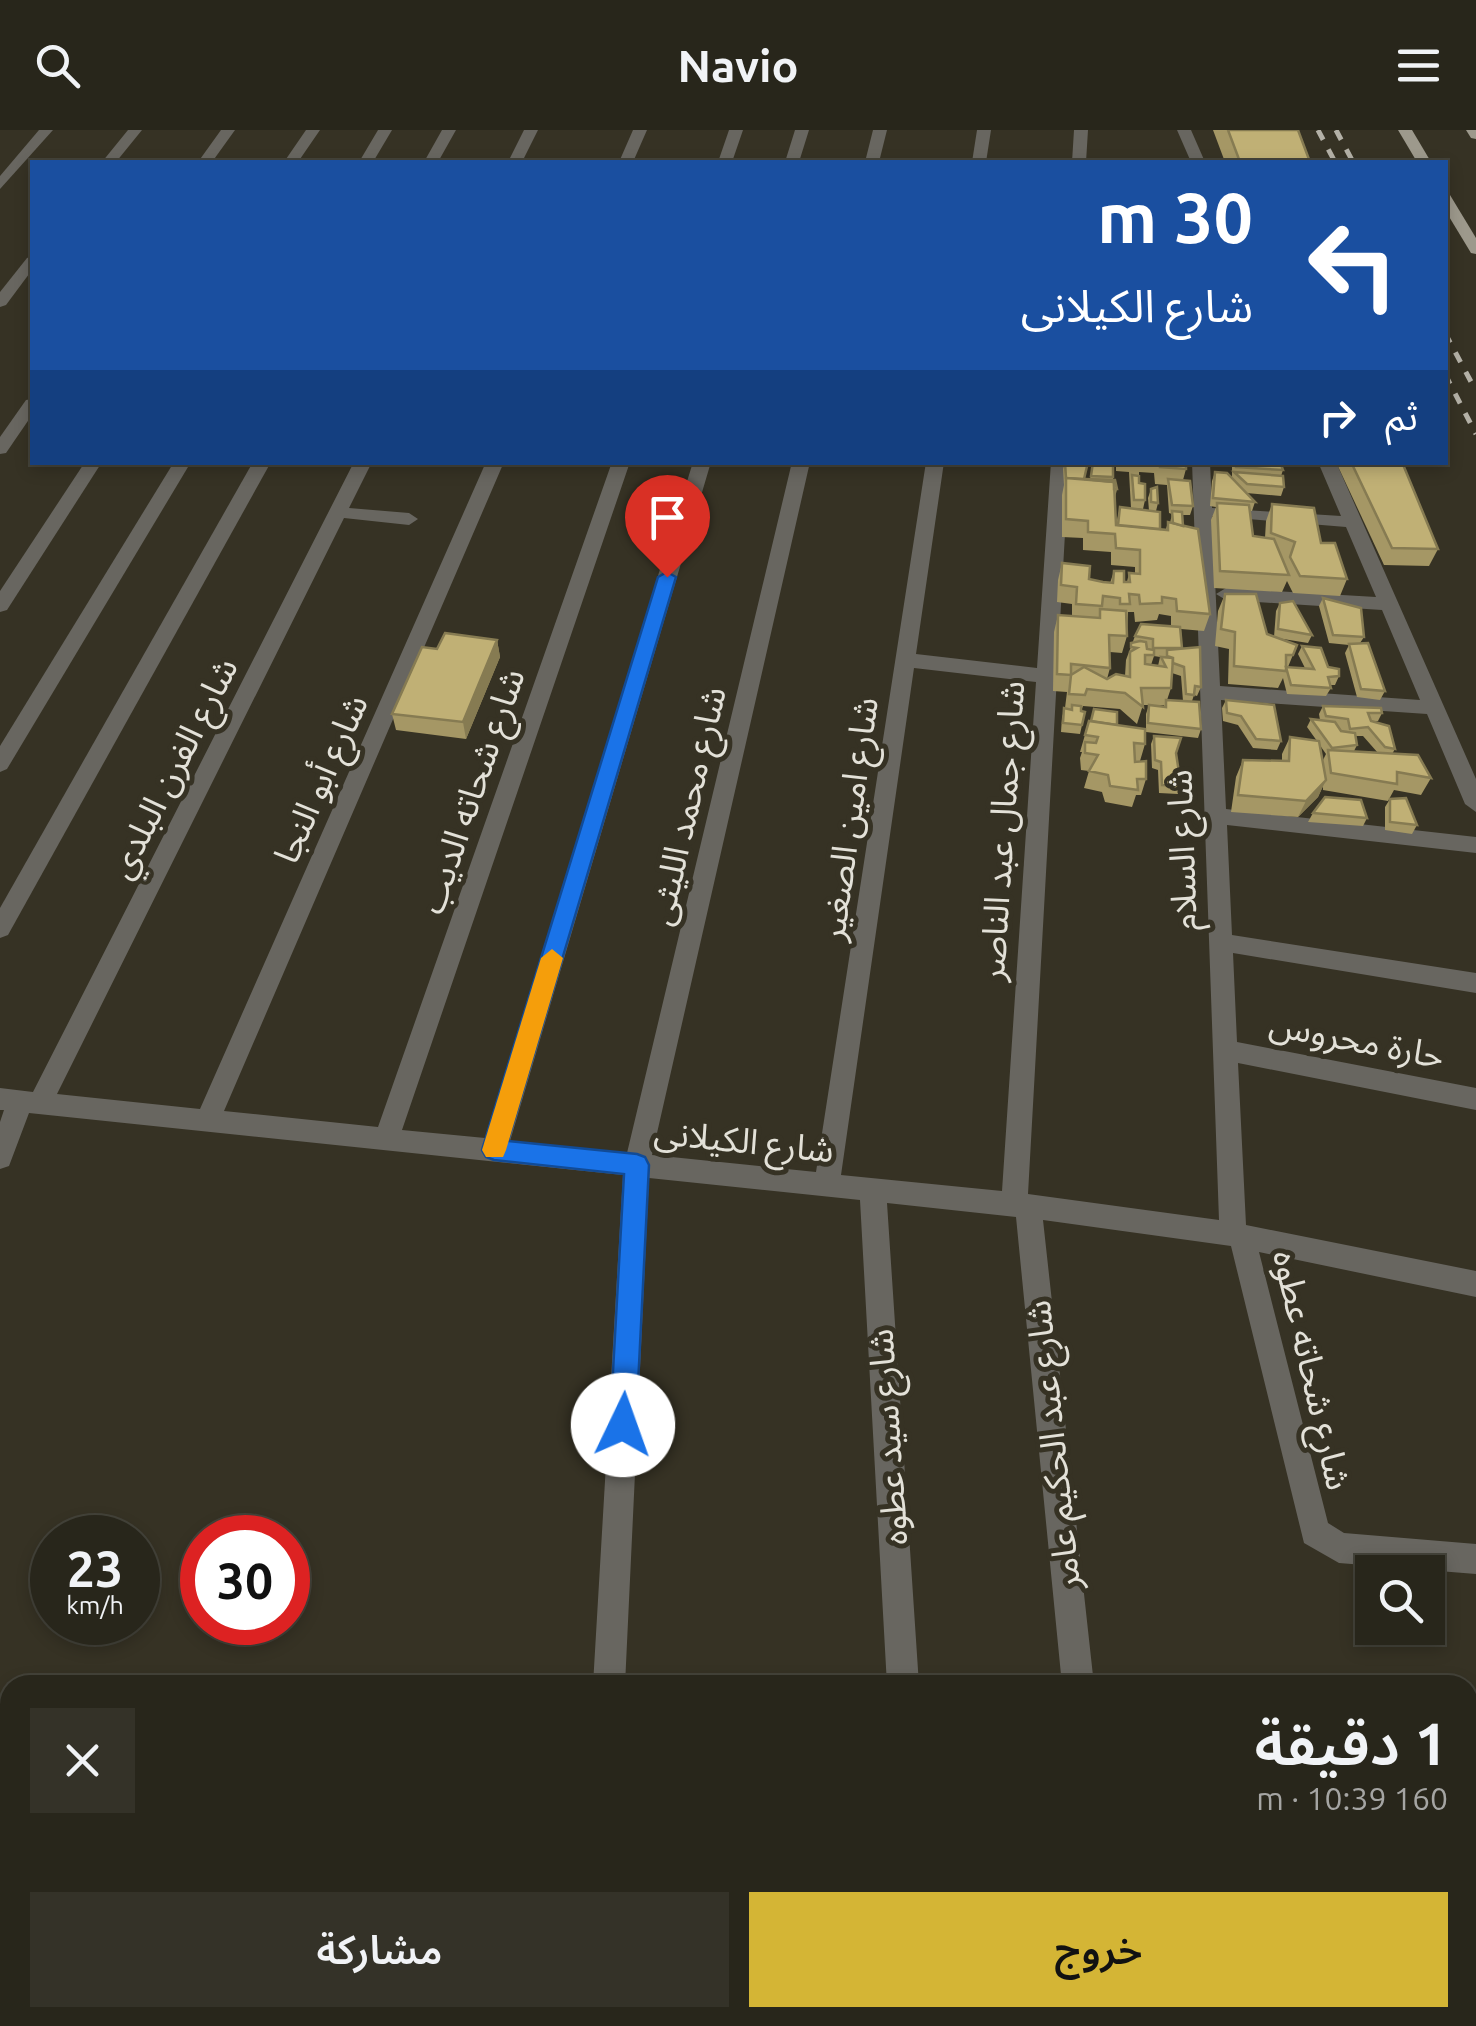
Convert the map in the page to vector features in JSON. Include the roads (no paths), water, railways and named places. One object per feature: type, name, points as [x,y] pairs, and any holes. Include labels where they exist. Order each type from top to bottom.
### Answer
[{"type":"main road","points":[[1405,130],[1423,160]]},
{"type":"main road","points":[[1448,203],[1476,250]]},
{"type":"street","points":[[0,185],[46,130]]},
{"type":"street","points":[[111,160],[134,130]]},
{"type":"street","points":[[206,160],[228,130]]},
{"type":"street","points":[[292,160],[312,130]]},
{"type":"street","points":[[367,160],[385,130]]},
{"type":"street","points":[[431,160],[449,130]]},
{"type":"street","points":[[516,160],[531,130]]},
{"type":"street","points":[[627,160],[640,130]]},
{"type":"street","points":[[726,160],[736,130]]},
{"type":"street","points":[[793,160],[802,130]]},
{"type":"street","points":[[872,160],[880,130]]},
{"type":"street","points":[[979,160],[984,130]]},
{"type":"street","points":[[1079,160],[1081,130]]},
{"type":"street","points":[[1184,130],[1197,160]]},
{"type":"street","points":[[0,302],[30,264]]},
{"type":"street","points":[[0,449],[30,407]]},
{"type":"street","points":[[0,606],[92,465]]},
{"type":"street","points":[[0,764],[181,465]]},
{"type":"street","points":[[0,929],[260,465]]},
{"type":"street","name":"شارع الفرن البلدي","points":[[0,1158],[20,1101],[362,465]]},
{"type":"street","name":"شارع أبو النجا","points":[[208,1121],[494,465]]},
{"type":"street","name":"شارع شحاته الديب","points":[[386,1140],[620,465]]},
{"type":"street","points":[[494,1150],[701,465]]},
{"type":"street","name":"شارع محمد الليثى","points":[[610,1675],[637,1165],[801,465]]},
{"type":"street","name":"شارع امين الصغير","points":[[828,1184],[935,465]]},
{"type":"street","name":"شارع جمال عبد الناصر","points":[[1021,1205],[1060,465]]},
{"type":"street","name":"شارع السلام","points":[[1201,465],[1225,1050],[1238,1235]]},
{"type":"street","points":[[1328,465],[1476,804]]},
{"type":"street","points":[[1203,511],[1353,522]]},
{"type":"street","points":[[338,512],[409,520]]},
{"type":"street","points":[[1206,593],[1388,604]]},
{"type":"street","points":[[906,660],[1047,676]]},
{"type":"street","points":[[1210,692],[1436,708]]},
{"type":"street","points":[[1215,816],[1476,845]]},
{"type":"street","points":[[1221,942],[1476,983]]},
{"type":"street","name":"حارة محروس","points":[[1225,1050],[1476,1099]]},
{"type":"street","name":"شارع الكيلانى","points":[[20,1101],[1021,1205],[1238,1235],[1476,1284]]},
{"type":"street","name":"شارع سيد عطوه","points":[[873,1189],[903,1675]]},
{"type":"street","name":"شارع عبد الحكيم عامر","points":[[1021,1205],[1077,1675]]},
{"type":"street","name":"شارع شحاته عطوه","points":[[1238,1235],[1315,1532],[1339,1548],[1476,1560]]},
{"type":"railway","points":[[1318,130],[1334,160]]},
{"type":"railway","points":[[1336,130],[1352,160]]},
{"type":"railway","points":[[1448,339],[1476,391]]},
{"type":"railway","points":[[1448,380],[1476,434]]}]
